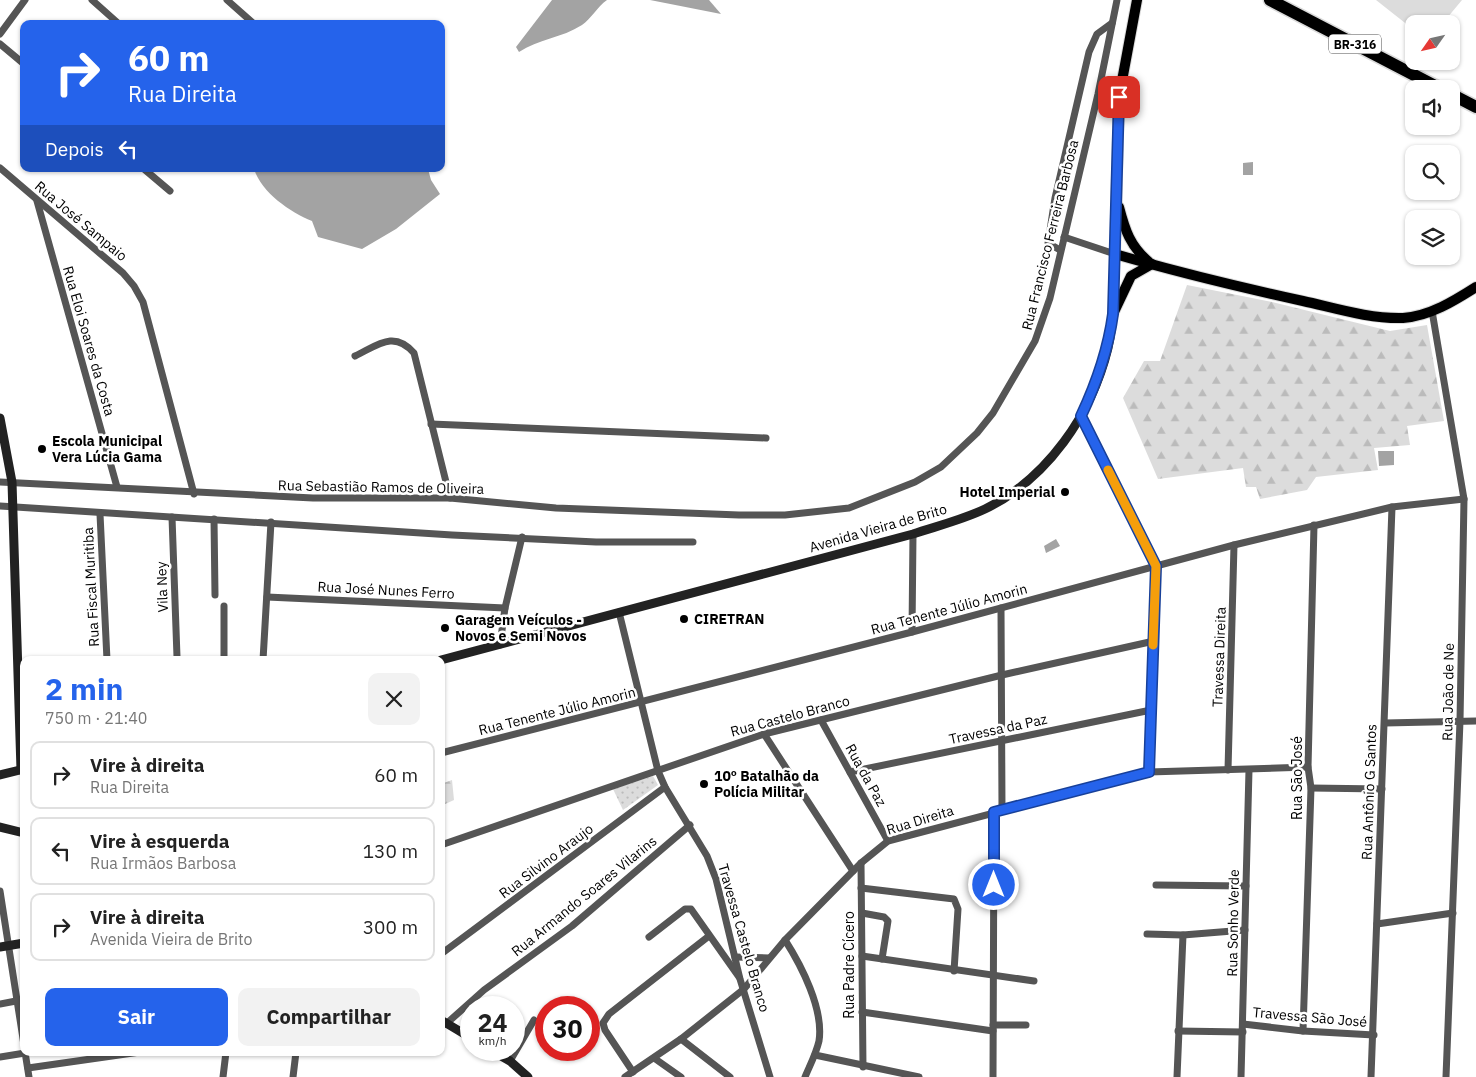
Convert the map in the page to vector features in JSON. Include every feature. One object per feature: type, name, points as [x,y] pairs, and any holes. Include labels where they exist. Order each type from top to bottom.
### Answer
[{"type":"highway","name":"BR-316","points":[[1270,0],[1423,80]]},
{"type":"highway","points":[[1460,99],[1476,107]]},
{"type":"main road","name":"Avenida Vieira de Brito","points":[[445,659],[913,534],[972,515],[1012,492],[1034,475],[1053,455],[1081,416],[1098,380],[1108,348],[1113,314],[1119,97],[1136,0]]},
{"type":"main road","points":[[1115,195],[1128,239],[1133,248],[1152,264]]},
{"type":"main road","points":[[1115,254],[1366,315],[1405,318],[1432,311],[1454,302],[1476,287]]},
{"type":"main road","points":[[1113,314],[1131,276],[1152,264]]},
{"type":"main road","points":[[0,418],[12,482],[11,506],[20,721]]},
{"type":"main road","points":[[0,775],[20,770]]},
{"type":"main road","points":[[0,827],[20,832]]},
{"type":"main road","points":[[4,946],[20,944]]},
{"type":"main road","points":[[445,1023],[460,1031]]},
{"type":"main road","points":[[510,1061],[528,1077]]},
{"type":"street","points":[[0,34],[25,0]]},
{"type":"street","points":[[92,0],[114,20]]},
{"type":"street","points":[[227,0],[250,20]]},
{"type":"street","name":"Rua Francisco Ferreira Barbosa","points":[[822,512],[868,502],[915,482],[941,467],[977,433],[1020,369],[1035,340],[1050,298],[1117,0]]},
{"type":"street","points":[[1060,250],[1048,243],[1055,198],[1089,52],[1097,34],[1112,23]]},
{"type":"street","points":[[0,44],[20,61]]},
{"type":"street","name":"Rua José Sampaio","points":[[0,168],[37,202],[123,273],[134,286],[143,302],[194,494]]},
{"type":"street","points":[[148,172],[170,191]]},
{"type":"street","name":"Rua Eloi Soares da Costa","points":[[37,202],[117,487]]},
{"type":"street","points":[[1064,237],[1115,254]]},
{"type":"street","name":"Rua João de Ne","points":[[1432,311],[1464,499],[1460,721],[1446,1077]]},
{"type":"street","points":[[355,356],[390,340],[405,343],[414,353],[450,498]]},
{"type":"street","points":[[1081,416],[1156,566],[1149,772]]},
{"type":"street","points":[[431,424],[766,438]]},
{"type":"street","name":"Rua Sebastião Ramos de Oliveira","points":[[0,482],[117,487],[194,494],[313,498],[450,498],[556,508],[729,515],[822,512]]},
{"type":"street","name":"Rua Tenente Júlio Amorin","points":[[445,753],[1314,525],[1392,507],[1464,499]]},
{"type":"street","points":[[0,506],[100,514],[270,522],[596,542],[693,542]]},
{"type":"street","name":"Rua Antônio G Santos","points":[[1372,1077],[1392,507]]},
{"type":"street","name":"Rua Fiscal Muritiba","points":[[100,514],[107,656]]},
{"type":"street","name":"Vila Ney","points":[[172,517],[177,656]]},
{"type":"street","points":[[214,519],[215,595]]},
{"type":"street","points":[[264,656],[270,522]]},
{"type":"street","name":"Rua São José","points":[[1303,1031],[1311,788],[1308,767],[1314,525]]},
{"type":"street","points":[[912,632],[913,534]]},
{"type":"street","points":[[500,644],[504,608],[522,537]]},
{"type":"street","name":"Travessa Direita","points":[[1228,770],[1234,545]]},
{"type":"street","name":"Rua José Nunes Ferro","points":[[267,597],[504,608]]},
{"type":"street","points":[[224,606],[224,656]]},
{"type":"street","points":[[1001,608],[1002,809]]},
{"type":"street","name":"Travessa Castelo Branco","points":[[619,612],[658,771],[665,787],[690,825],[707,856],[716,879],[740,979],[770,1077]]},
{"type":"street","name":"Rua Castelo Branco","points":[[445,844],[764,734],[1002,675],[1154,641]]},
{"type":"street","name":"Travessa da Paz","points":[[850,772],[1151,710]]},
{"type":"street","name":"Rua da Paz","points":[[822,720],[888,841]]},
{"type":"street","points":[[1384,723],[1476,721]]},
{"type":"street","points":[[764,734],[853,871]]},
{"type":"street","name":"Rua Direita","points":[[625,1077],[681,1039],[744,989],[785,940],[861,863],[888,841],[1002,809],[1149,772],[1308,767]]},
{"type":"street","name":"Rua Sonho Verde","points":[[1241,1077],[1249,770]]},
{"type":"street","name":"Rua Silvino Araujo","points":[[445,951],[665,787]]},
{"type":"street","points":[[1311,788],[1382,789]]},
{"type":"street","points":[[994,812],[994,1077]]},
{"type":"street","name":"Rua Armando Soares Vilarins","points":[[445,1021],[484,990],[572,926],[690,825]]},
{"type":"street","name":"Rua Padre Cícero","points":[[861,863],[863,1066]]},
{"type":"street","points":[[1156,885],[1246,886]]},
{"type":"street","points":[[861,888],[954,899],[958,908],[954,971]]},
{"type":"street","points":[[0,890],[4,946],[20,1024]]},
{"type":"street","points":[[649,937],[687,908],[691,909],[740,979]]},
{"type":"street","points":[[862,913],[884,917],[888,921],[882,959]]},
{"type":"street","points":[[1377,924],[1452,913]]},
{"type":"street","points":[[1146,934],[1183,935],[1245,930]]},
{"type":"street","points":[[1177,1077],[1183,935]]},
{"type":"street","points":[[633,1072],[605,1030],[603,1023],[608,1014],[709,936]]},
{"type":"street","points":[[785,940],[806,975],[818,1018],[819,1039],[815,1055],[805,1077]]},
{"type":"street","points":[[862,956],[954,971],[1034,981]]},
{"type":"street","points":[[735,957],[769,958]]},
{"type":"street","points":[[0,1004],[16,1002]]},
{"type":"street","points":[[862,1012],[993,1028],[1026,1025]]},
{"type":"street","points":[[525,1035],[534,1020]]},
{"type":"street","name":"Travessa São José","points":[[1178,1031],[1243,1028],[1374,1035]]},
{"type":"street","points":[[681,1039],[730,1077]]},
{"type":"street","points":[[0,1057],[20,1054]]},
{"type":"street","points":[[815,1055],[919,1077]]},
{"type":"street","points":[[26,1056],[29,1077]]},
{"type":"street","points":[[28,1068],[112,1056]]},
{"type":"street","points":[[224,1077],[226,1056]]},
{"type":"street","points":[[293,1077],[296,1056]]},
{"type":"street","points":[[654,1058],[681,1077]]},
{"type":"green space","points":[[1376,0],[1462,0],[1450,15],[1405,15],[1405,23]]},
{"type":"green space","points":[[1187,285],[1272,302],[1390,331],[1427,325],[1444,421],[1407,426],[1410,445],[1374,448],[1378,470],[1316,477],[1307,490],[1260,499],[1256,487],[1246,487],[1243,468],[1158,479],[1123,398],[1144,361],[1160,361]]},
{"type":"green space","points":[[653,776],[658,785],[623,810],[613,789]]},
{"type":"green space","points":[[452,780],[454,800],[445,804],[445,783]]},
{"type":"shaded area","points":[[552,0],[607,0],[582,25],[519,52],[516,47]]},
{"type":"shaded area","points":[[650,0],[709,0],[721,14]]},
{"type":"shaded area","points":[[1253,162],[1253,175],[1243,175],[1243,163]]},
{"type":"shaded area","points":[[255,172],[429,172],[431,180],[440,194],[396,229],[362,249],[318,237],[312,221],[278,201],[258,178]]},
{"type":"shaded area","points":[[1378,451],[1394,451],[1394,465],[1379,466]]},
{"type":"shaded area","points":[[1056,539],[1060,546],[1046,553],[1044,546]]},
{"type":"slow traffic","points":[[1108,470],[1156,566],[1153,645]]},
{"type":"place","name":"Escola Municipal Vera Lúcia Gama","points":[[42,449]]},
{"type":"place","name":"Hotel Imperial","points":[[1065,492]]},
{"type":"place","name":"CIRETRAN","points":[[684,619]]},
{"type":"place","name":"Garagem Veículos - Novos e Semi Novos","points":[[445,628]]},
{"type":"place","name":"10º Batalhão da Polícia Militar","points":[[704,784]]},
{"type":"route","points":[[994,885],[994,812],[1149,772],[1156,566],[1081,416],[1098,380],[1108,348],[1113,314],[1119,97]]}]
